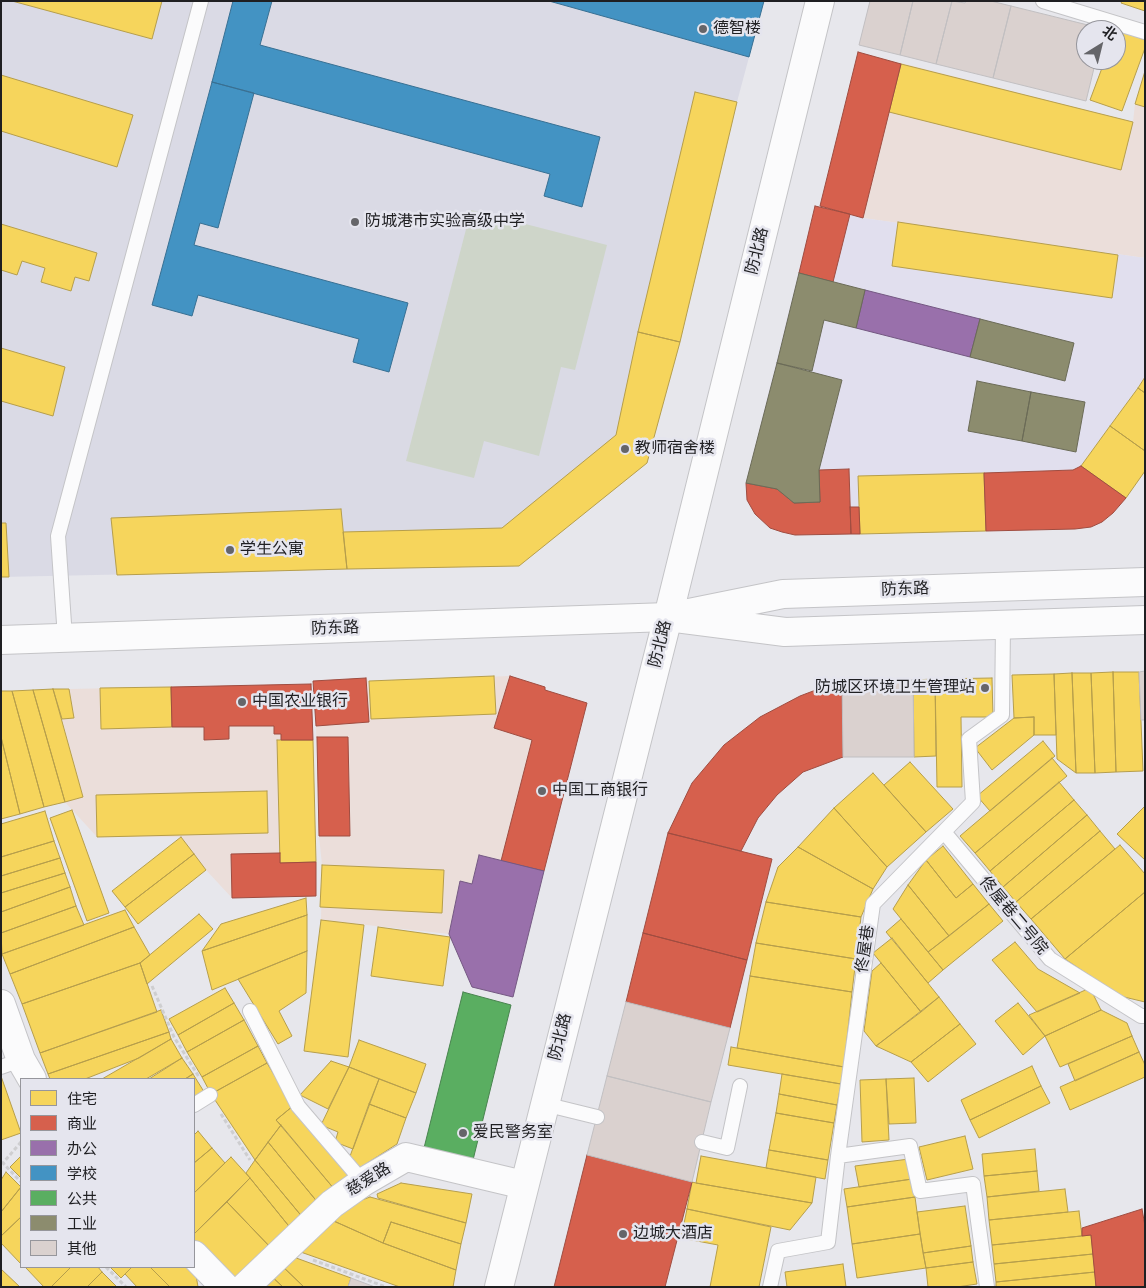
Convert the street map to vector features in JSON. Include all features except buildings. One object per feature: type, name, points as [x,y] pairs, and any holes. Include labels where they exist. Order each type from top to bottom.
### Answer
[{"type":"street","name":"防北路","points":[[498,1287],[668,617],[820,1]]},
{"type":"street","name":"防东路","points":[[668,617],[783,594],[1144,578]]},
{"type":"street","name":"防东路","points":[[1,640],[668,617],[786,632],[1145,620]]},
{"type":"street","points":[[1,1004],[18,1069]]},
{"type":"street","name":"慈爱路","points":[[245,1287],[332,1204],[363,1182],[406,1157],[524,1185]]},
{"type":"street","points":[[195,1256],[225,1287]]},
{"type":"lane","points":[[65,638],[58,536],[201,1]]},
{"type":"lane","points":[[1043,1],[1145,32]]},
{"type":"lane","name":"佟屋巷","points":[[770,1287],[778,1251],[828,1242],[872,904],[973,802],[969,739],[1002,715],[1003,625]]},
{"type":"lane","name":"佟屋巷二号院","points":[[944,832],[1050,959],[1141,1016],[1145,1016]]},
{"type":"lane","points":[[250,1011],[298,1106],[363,1182]]},
{"type":"lane","points":[[702,1142],[726,1148],[740,1086]]},
{"type":"lane","points":[[195,1104],[210,1095]]},
{"type":"lane","points":[[544,1104],[597,1117]]},
{"type":"lane","points":[[838,1156],[910,1146],[920,1191],[973,1184],[986,1287]]},
{"type":"path","points":[[20,1143],[2,1162],[20,1181]]},
{"type":"path","points":[[284,1250],[386,1287]]},
{"type":"path","points":[[107,1268],[126,1287]]},
{"type":"shaded area","name":"防城港市实验高级中学","points":[[1,1],[764,1],[737,102],[680,342],[647,463],[519,566],[1,577]]},
{"type":"shaded area","points":[[858,52],[1133,122],[1135,104],[1145,107],[1145,258],[863,218],[820,206]]},
{"type":"shaded area","points":[[815,206],[863,218],[1145,258],[1145,377],[1081,466],[1073,470],[984,473],[986,531],[851,534],[849,469],[820,470],[820,502],[777,489],[746,483]]},
{"type":"shaded area","points":[[471,210],[607,245],[575,370],[561,367],[539,456],[484,441],[474,478],[406,461]]},
{"type":"shaded area","points":[[510,676],[545,687],[545,690],[587,703],[544,871],[479,855],[472,884],[460,882],[449,934],[321,920],[322,865],[319,836],[313,681],[366,678],[369,681]]},
{"type":"shaded area","points":[[311,684],[316,896],[232,898],[206,870],[180,837],[97,837],[65,802],[83,797],[62,719],[74,718],[69,689]]},
{"type":"place","name":"德智楼","points":[[703,29]]},
{"type":"place","name":"防城港市实验高级中学","points":[[355,222]]},
{"type":"place","name":"教师宿舍楼","points":[[625,449]]},
{"type":"place","name":"学生公寓","points":[[230,550]]},
{"type":"place","name":"防城区环境卫生管理站","points":[[985,688]]},
{"type":"place","name":"中国农业银行","points":[[242,702]]},
{"type":"place","name":"中国工商银行","points":[[542,791]]},
{"type":"place","name":"爱民警务室","points":[[463,1133]]},
{"type":"place","name":"边城大酒店","points":[[623,1234]]}]
